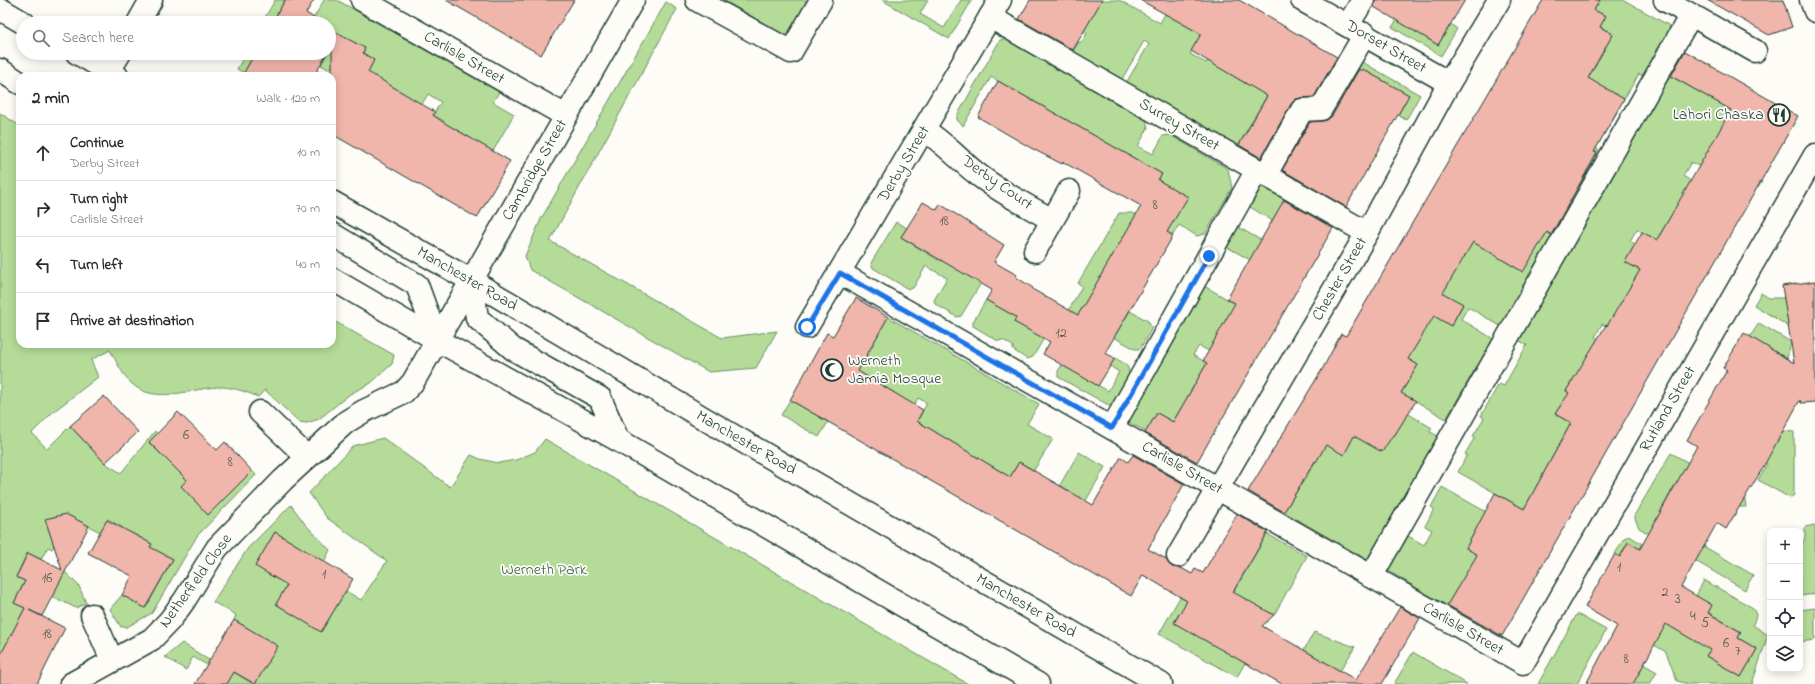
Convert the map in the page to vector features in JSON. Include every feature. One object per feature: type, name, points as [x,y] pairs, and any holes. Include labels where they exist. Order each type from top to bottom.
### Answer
[{"type":"main road","points":[[142,16],[151,0]]},
{"type":"main road","name":"Carlisle Street","points":[[362,0],[566,116]]},
{"type":"main road","name":"Cambridge Street","points":[[437,340],[633,0]]},
{"type":"main road","points":[[698,0],[791,52],[821,0]]},
{"type":"main road","name":"Dorset Street","points":[[1302,0],[1449,83]]},
{"type":"main road","points":[[1112,428],[1262,172],[1302,110],[1321,109],[1356,30],[1363,0]]},
{"type":"main road","name":"Chester Street","points":[[1178,556],[1367,233],[1449,83],[1499,0]]},
{"type":"main road","points":[[1665,0],[1755,51]]},
{"type":"main road","points":[[1811,0],[1815,11]]},
{"type":"main road","points":[[0,9],[16,18]]},
{"type":"main road","name":"Derby Street","points":[[807,327],[995,9]]},
{"type":"main road","name":"Surrey Street","points":[[995,9],[1262,172],[1367,233]]},
{"type":"main road","points":[[1371,577],[1691,15]]},
{"type":"main road","points":[[89,60],[110,72]]},
{"type":"main road","points":[[114,72],[118,60]]},
{"type":"main road","points":[[0,70],[16,80]]},
{"type":"main road","name":"Derby Court","points":[[924,130],[938,139],[977,174],[1007,194],[1052,220]]},
{"type":"main road","name":"Rutland Street","points":[[1523,663],[1815,155]]},
{"type":"main road","points":[[1035,251],[1068,191]]},
{"type":"main road","name":"Manchester Road","points":[[336,204],[472,281],[726,432],[1161,684]]},
{"type":"main road","points":[[336,236],[417,285],[437,340]]},
{"type":"main road","name":"Carlisle Street","points":[[840,273],[1523,663]]},
{"type":"main road","points":[[336,281],[437,340],[618,440],[1038,684]]},
{"type":"main road","points":[[472,281],[477,318],[513,349],[600,398],[618,440]]},
{"type":"main road","name":"Netherfield Close","points":[[71,684],[152,639],[170,620],[184,601],[217,548],[307,457],[346,422],[364,411],[404,392],[412,382],[437,340]]},
{"type":"main road","points":[[260,412],[307,457]]},
{"type":"main road","points":[[92,615],[112,660]]},
{"type":"green space","points":[[275,0],[285,0],[276,16],[266,16]]},
{"type":"green space","points":[[324,0],[337,0],[499,92],[493,102],[514,114],[492,153],[470,143],[472,139],[461,132],[435,137],[444,121],[433,115],[441,102],[428,94],[411,123],[395,88],[381,80],[358,89],[374,60],[363,53],[365,48],[347,39],[336,59],[336,16],[315,16]]},
{"type":"green space","points":[[723,0],[809,0],[788,37]]},
{"type":"green space","points":[[882,0],[928,0],[920,14],[944,28],[961,0],[972,0],[949,39]]},
{"type":"green space","points":[[1102,0],[1119,0],[1160,23],[1165,14],[1201,34],[1190,54],[1206,63],[1218,42],[1241,55],[1230,74],[1248,85],[1281,72],[1322,95],[1317,104],[1297,106],[1270,90],[1238,146],[1126,83],[1149,44],[1144,41],[1122,79],[1073,51],[1079,42],[1082,42],[1087,33],[1068,22]]},
{"type":"green space","points":[[1598,0],[1624,0],[1675,29],[1646,78],[1639,74],[1624,99],[1598,84],[1591,97],[1617,112],[1596,148],[1599,150],[1597,153],[1568,136],[1559,152],[1588,170],[1578,187],[1526,157],[1606,46],[1613,34],[1600,27],[1605,16],[1594,10]]},
{"type":"green space","points":[[666,2],[677,9],[550,241],[722,338],[777,331],[756,368],[709,372],[530,270],[525,256],[541,219]]},
{"type":"green space","points":[[1397,20],[1438,45],[1451,24],[1457,29],[1441,56],[1392,27]]},
{"type":"green space","points":[[1008,38],[1105,93],[1106,98],[1146,120],[1148,128],[1138,146],[1153,154],[1163,136],[1170,135],[1228,169],[1232,188],[1205,234],[1197,236],[1179,225],[1173,235],[1167,232],[1187,197],[1158,180],[1162,174],[991,77],[963,126],[957,120],[957,116],[1000,40]]},
{"type":"green space","points":[[1357,59],[1420,95],[1406,120],[1398,115],[1409,95],[1362,69],[1351,88],[1344,84]]},
{"type":"green space","points":[[242,60],[251,60],[245,72],[237,69]]},
{"type":"green space","points":[[324,60],[335,60],[330,70],[321,65]]},
{"type":"green space","points":[[1669,75],[1740,115],[1708,151],[1762,182],[1758,188],[1716,164],[1711,173],[1691,162],[1683,176],[1691,181],[1680,230],[1667,223],[1656,240],[1637,229],[1630,241],[1650,253],[1648,257],[1633,248],[1625,262],[1654,278],[1651,282],[1637,275],[1630,287],[1622,335],[1602,324],[1595,337],[1619,351],[1591,388],[1574,378],[1566,391],[1583,401],[1577,412],[1562,403],[1555,414],[1571,423],[1524,509],[1458,472],[1467,455],[1465,454],[1475,437],[1473,436],[1484,418],[1481,416],[1499,384],[1504,386],[1527,345],[1518,340]]},
{"type":"green space","points":[[0,113],[16,123],[16,348],[336,348],[336,322],[394,355],[392,364],[371,383],[350,394],[319,419],[307,423],[299,422],[265,390],[258,397],[241,390],[223,387],[176,394],[152,394],[141,390],[131,383],[122,372],[110,350],[91,360],[98,377],[53,412],[32,433],[47,449],[70,426],[105,463],[121,473],[155,431],[157,434],[149,443],[181,473],[191,476],[181,486],[208,514],[252,471],[256,475],[197,536],[152,613],[127,627],[121,627],[110,609],[122,595],[146,608],[173,559],[159,552],[152,565],[143,560],[152,544],[130,532],[121,546],[115,543],[123,528],[108,519],[100,532],[70,516],[52,549],[48,547],[41,559],[27,553],[16,577],[25,581],[14,603],[25,608],[3,652],[0,650]]},
{"type":"green space","points":[[1522,181],[1571,209],[1561,226],[1543,215],[1536,226],[1555,237],[1502,327],[1468,307],[1461,319],[1495,340],[1479,367],[1477,366],[1446,419],[1414,400],[1407,413],[1432,428],[1430,432],[1440,437],[1368,560],[1284,512],[1334,432],[1394,436],[1402,423],[1388,415],[1418,365],[1401,355],[1420,307],[1451,326],[1463,305],[1426,284],[1456,233],[1477,245],[1482,235]],"holes":[[[1505,244],[1523,272],[1498,257]]]},
{"type":"green space","points":[[1262,186],[1295,205],[1291,212],[1273,221],[1250,207]]},
{"type":"green space","points":[[1119,213],[1132,213],[1140,216],[1084,316],[1064,319],[1082,286],[1078,283]]},
{"type":"green space","points":[[896,222],[907,228],[901,237],[938,260],[940,258],[981,283],[961,316],[957,317],[935,304],[934,300],[947,278],[926,266],[913,288],[908,289],[873,268],[871,263]]},
{"type":"green space","points":[[1238,227],[1271,246],[1252,261],[1227,247]]},
{"type":"green space","points":[[1204,286],[1236,304],[1209,351],[1199,346],[1193,355],[1207,363],[1173,422],[1157,413],[1151,423],[1157,438],[1125,420]]},
{"type":"green space","points":[[1761,293],[1769,298],[1784,298],[1791,328],[1754,305]]},
{"type":"green space","points":[[986,300],[1016,317],[1014,322],[1044,338],[1033,357],[1027,359],[1013,350],[1013,346],[1003,340],[998,341],[973,326],[973,322]]},
{"type":"green space","points":[[1130,311],[1148,321],[1152,328],[1140,349],[1135,349],[1108,334],[1116,334]]},
{"type":"green space","points":[[888,317],[1039,404],[1027,424],[1053,439],[1034,470],[1019,462],[1010,477],[927,427],[916,424],[927,403],[918,398],[906,419],[886,408],[895,393],[881,385],[849,386]]},
{"type":"green space","points":[[1759,323],[1791,342],[1782,379],[1774,374],[1784,357],[1750,337]]},
{"type":"green space","points":[[1115,358],[1126,365],[1129,369],[1129,374],[1128,380],[1122,392],[1112,407],[1058,377],[1058,371],[1062,365],[1108,391],[1119,372],[1110,366]]},
{"type":"green space","points":[[790,400],[828,422],[819,437],[781,415]]},
{"type":"green space","points":[[1783,431],[1794,432],[1794,495],[1790,498],[1758,480],[1767,464],[1751,455],[1775,445]]},
{"type":"green space","name":"Werneth Park","points":[[383,438],[450,487],[471,455],[480,459],[498,463],[516,460],[535,452],[545,439],[968,684],[255,684],[277,646],[234,620],[236,615],[213,602],[248,548],[291,505],[305,524],[330,550],[324,562],[307,552],[276,604],[321,631],[346,591],[361,600],[387,561],[327,518],[309,493],[353,446]],"holes":[[[275,532],[298,546],[278,580],[256,566]]]},
{"type":"green space","points":[[1079,452],[1105,467],[1076,518],[1063,511],[1073,493],[1060,485]]},
{"type":"green space","points":[[1671,453],[1744,494],[1746,507],[1738,507],[1674,486],[1661,510],[1678,520],[1674,529],[1753,575],[1745,590],[1639,528],[1634,516]]},
{"type":"green space","points":[[1442,487],[1488,513],[1475,531],[1466,548],[1480,556],[1447,606],[1387,570],[1408,536],[1424,545],[1432,530],[1425,526],[1434,509],[1431,507]]},
{"type":"green space","points":[[1815,525],[1815,594],[1803,596],[1803,542],[1805,538],[1805,527]]},
{"type":"green space","points":[[1267,534],[1307,556],[1274,615],[1256,605],[1251,613],[1229,600]]},
{"type":"green space","points":[[1629,536],[1674,562],[1671,567],[1628,542],[1620,557],[1615,554],[1624,538]]},
{"type":"green space","points":[[64,571],[79,586],[86,603],[76,608],[51,596]]},
{"type":"green space","points":[[1635,574],[1710,650],[1706,656],[1741,677],[1757,649],[1738,638],[1741,632],[1708,612],[1696,596],[1704,580],[1753,608],[1756,615],[1753,625],[1767,634],[1767,638],[1752,684],[1688,684],[1677,681],[1666,652],[1610,619]]},
{"type":"green space","points":[[1180,597],[1187,601],[1174,622],[1245,663],[1237,677],[1159,634]]},
{"type":"green space","points":[[1815,608],[1815,640],[1803,642],[1803,610]]},
{"type":"green space","points":[[1577,614],[1606,630],[1577,684],[1538,684]]},
{"type":"green space","points":[[1314,632],[1355,647],[1340,671],[1304,650]]},
{"type":"green space","points":[[182,643],[212,662],[214,660],[253,684],[227,684],[230,678],[193,657],[186,670],[165,657]]},
{"type":"green space","points":[[1413,652],[1416,654],[1467,684],[1394,684]]},
{"type":"green space","points":[[1643,664],[1657,672],[1650,684],[1623,684]]},
{"type":"building","points":[[285,0],[314,0],[306,13],[311,16],[276,16]]},
{"type":"building","points":[[446,0],[574,0],[541,55]]},
{"type":"building","points":[[1030,0],[1102,0],[1073,50],[1019,19]]},
{"type":"building","points":[[1140,0],[1239,0],[1337,57],[1314,97],[1296,99],[1291,104],[1261,158],[1239,145],[1267,96],[1191,51],[1201,34]]},
{"type":"building","points":[[1375,0],[1465,0],[1438,45],[1374,7]]},
{"type":"building","points":[[1543,0],[1600,0],[1594,10],[1606,16],[1600,27],[1613,34],[1588,78],[1624,99],[1594,152],[1597,153],[1551,235],[1547,232],[1523,272],[1473,242],[1443,293],[1463,304],[1451,326],[1434,316],[1408,359],[1418,365],[1401,393],[1416,401],[1394,436],[1393,435],[1382,452],[1354,436],[1344,455],[1326,445],[1284,512],[1248,491],[1323,368],[1341,334],[1346,336]]},
{"type":"building","points":[[1707,0],[1783,0],[1792,27],[1769,35]]},
{"type":"building","points":[[336,33],[365,48],[363,53],[374,60],[368,72],[435,112],[433,115],[443,122],[510,161],[477,218],[336,136],[336,72],[332,72],[332,60],[336,60]]},
{"type":"building","points":[[1685,51],[1798,116],[1502,636],[1447,605],[1477,555],[1466,548],[1495,493],[1524,509],[1571,423],[1555,414],[1569,393],[1566,391],[1640,270],[1625,262],[1642,232],[1657,240],[1731,110],[1671,76]]},
{"type":"building","points":[[251,60],[323,60],[316,72],[244,72]]},
{"type":"building","points":[[1359,69],[1361,71],[1362,69],[1409,95],[1346,207],[1282,170],[1310,122],[1327,120],[1332,116]]},
{"type":"building","points":[[998,81],[1162,174],[1158,180],[1188,197],[1167,232],[1173,236],[1105,353],[1115,358],[1098,386],[1043,354],[1050,342],[1014,322],[1016,317],[986,300],[992,290],[901,237],[923,202],[937,210],[940,204],[1004,245],[994,262],[1017,275],[1016,277],[1033,288],[1032,289],[1078,315],[1141,206],[1063,162],[1062,164],[1031,148],[978,117]]},
{"type":"building","points":[[1284,200],[1333,228],[1197,462],[1145,433],[1157,413],[1173,422],[1207,363],[1203,361],[1235,303],[1227,299]]},
{"type":"building","points":[[1815,281],[1815,402],[1801,403],[1800,400],[1761,471],[1726,529],[1717,523],[1681,587],[1712,605],[1708,613],[1741,632],[1738,638],[1757,649],[1741,677],[1706,656],[1710,650],[1666,624],[1633,684],[1586,684],[1617,626],[1585,607],[1615,554],[1620,557],[1628,542],[1640,549],[1697,446],[1687,440],[1727,370],[1723,368],[1744,333],[1794,363],[1782,286]]},
{"type":"building","points":[[856,298],[888,317],[858,371],[923,410],[917,421],[1010,477],[1019,462],[1093,505],[1121,457],[1128,462],[1133,455],[1184,484],[1148,549],[1166,559],[1172,567],[1181,568],[1192,574],[1195,569],[1203,573],[1237,514],[1268,532],[1233,592],[1274,615],[1262,626],[1356,680],[1400,607],[1420,618],[1382,684],[1282,684],[1174,623],[1187,601],[1143,575],[1131,596],[790,400],[827,333],[833,336]]},
{"type":"building","points":[[104,396],[138,432],[105,463],[70,426]]},
{"type":"building","points":[[178,412],[217,450],[225,442],[252,471],[208,515],[181,486],[187,480],[149,442]]},
{"type":"building","points":[[66,514],[89,526],[42,616],[29,610],[65,628],[37,684],[0,684],[0,656],[25,608],[14,603],[25,581],[16,577],[28,553],[62,570],[45,519]]},
{"type":"building","points":[[107,520],[152,544],[150,547],[173,559],[145,608],[122,595],[132,576],[88,553]]},
{"type":"building","points":[[275,532],[353,579],[321,632],[276,604],[287,585],[255,566]]},
{"type":"building","points":[[234,620],[278,646],[255,684],[234,672],[227,684],[195,684]]},
{"type":"place","name":"Lahori Chaska","points":[[1779,115]]},
{"type":"place","name":"Werneth Jamia Mosque","points":[[832,370]]},
{"type":"route","points":[[807,327],[840,273],[1112,428],[1209,256]]}]
